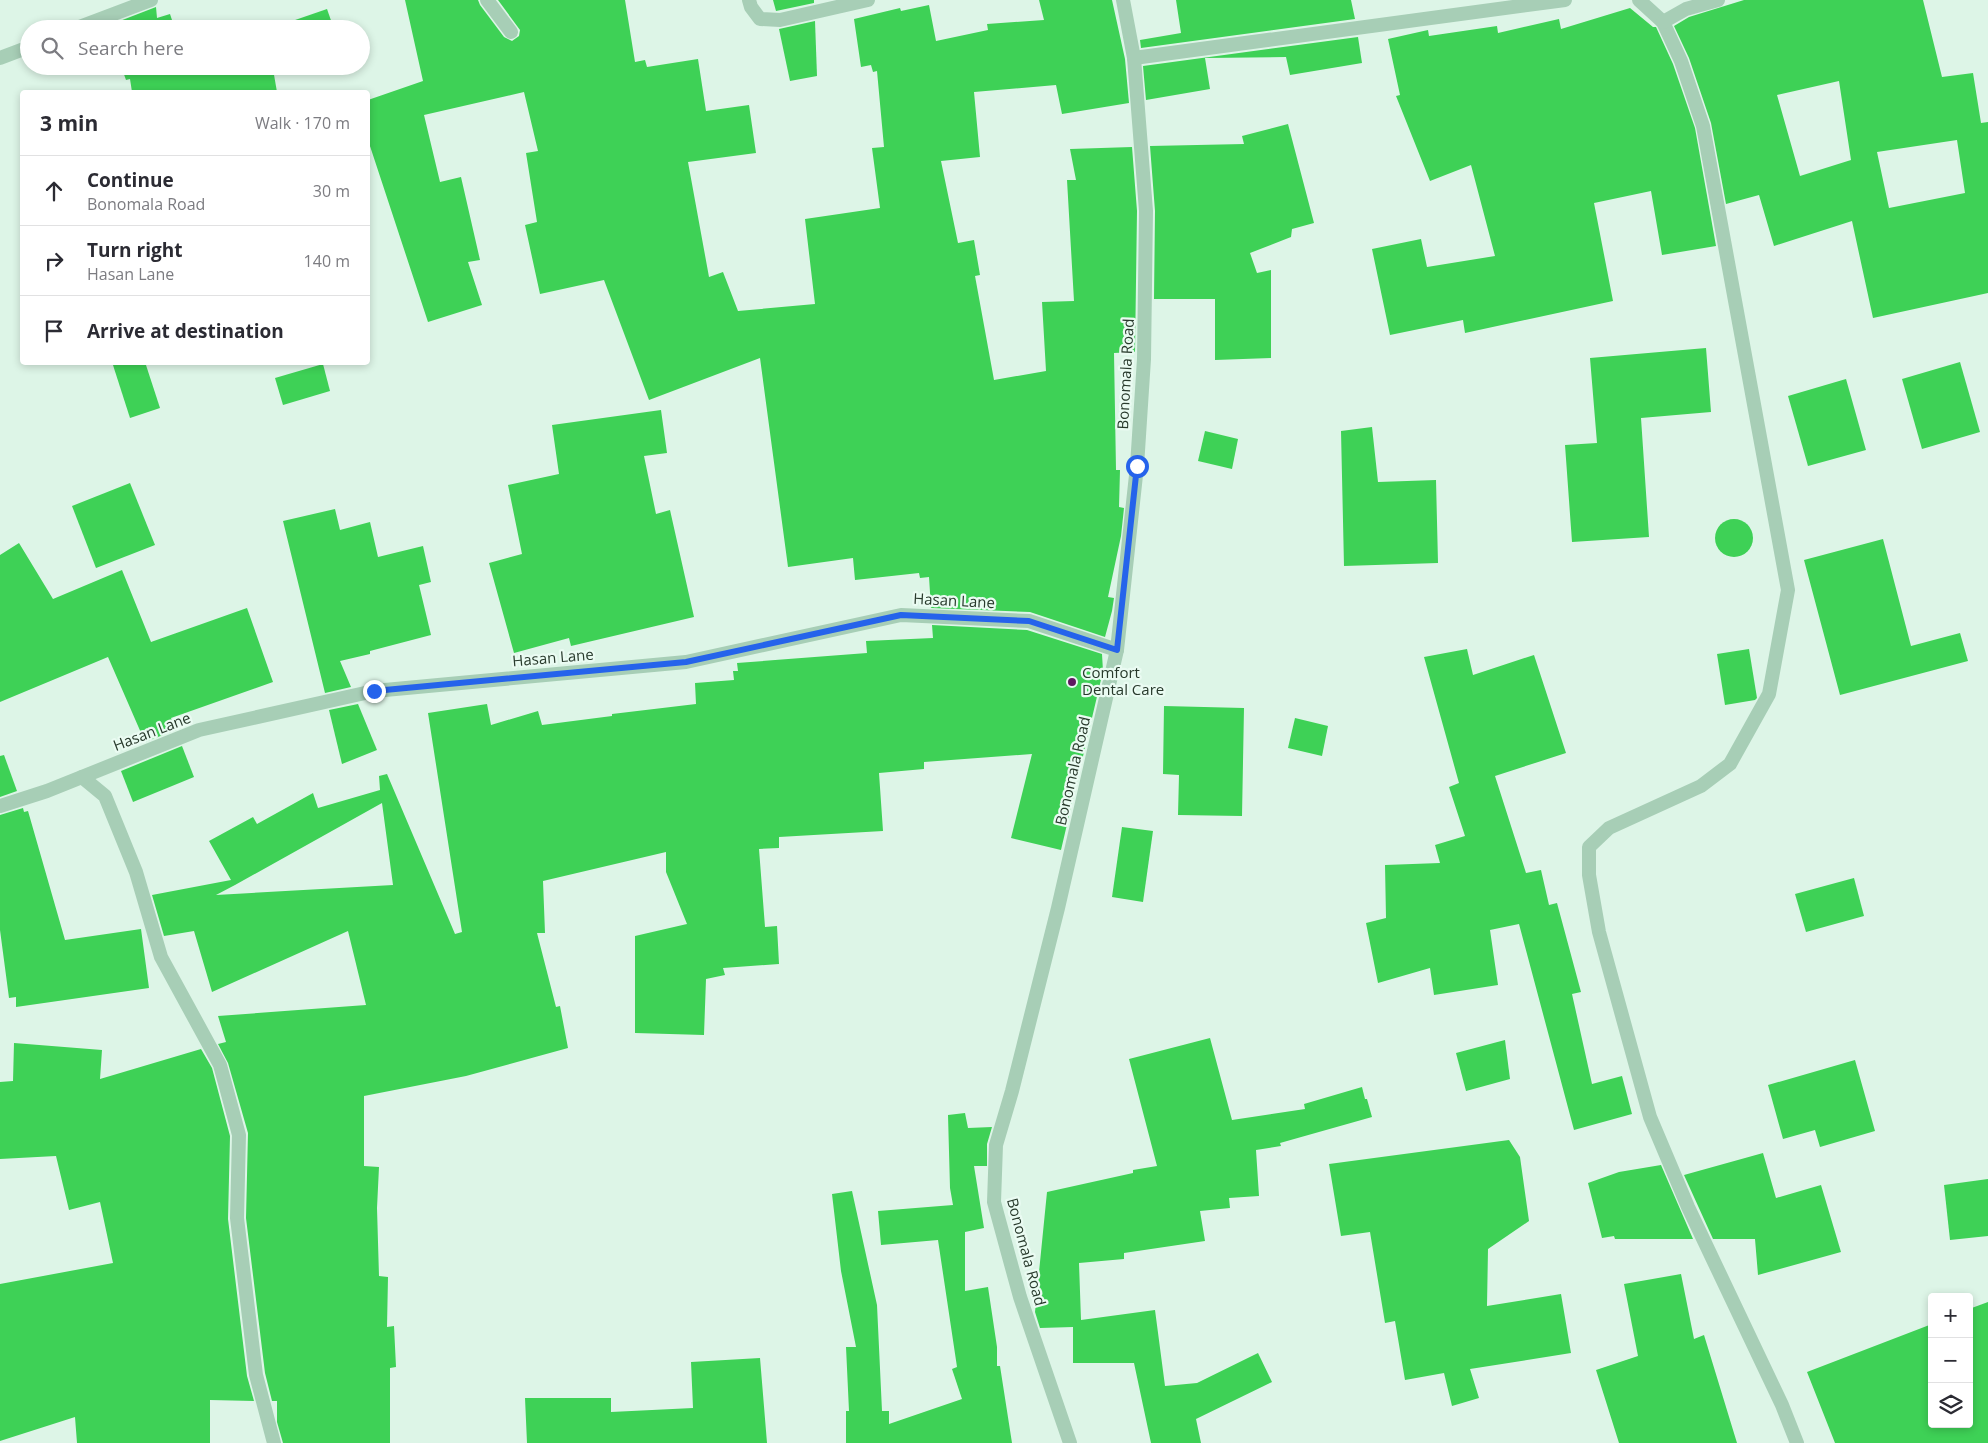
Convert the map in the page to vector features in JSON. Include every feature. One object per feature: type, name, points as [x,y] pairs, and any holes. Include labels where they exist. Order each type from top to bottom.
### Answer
[{"type":"street","points":[[98,20],[151,0]]},
{"type":"street","points":[[487,0],[511,32]]},
{"type":"street","points":[[749,0],[750,8],[760,19],[780,20],[868,0]]},
{"type":"street","name":"Bonomala Road","points":[[1070,1443],[1020,1297],[994,1202],[996,1145],[1012,1091],[1058,908],[1117,650],[1137,466],[1144,359],[1146,211],[1134,58],[1123,0]]},
{"type":"street","points":[[1134,58],[1565,0]]},
{"type":"street","points":[[1639,0],[1663,22],[1681,61],[1703,126],[1788,590],[1769,694],[1730,764],[1701,786],[1609,828],[1589,847],[1589,875],[1598,932],[1650,1117],[1688,1207],[1782,1405],[1797,1443]]},
{"type":"street","points":[[1663,22],[1686,9],[1718,0]]},
{"type":"street","points":[[0,58],[20,50]]},
{"type":"street","name":"Hasan Lane","points":[[0,806],[82,777],[199,730],[374,691],[686,662],[901,615],[1029,621],[1117,650]]},
{"type":"street","points":[[82,777],[105,796],[136,872],[161,957],[220,1065],[239,1135],[237,1218],[256,1376],[274,1443]]},
{"type":"building","points":[[405,0],[478,0],[504,37],[512,41],[519,36],[520,30],[498,0],[625,0],[635,62],[645,60],[647,67],[698,59],[706,111],[749,105],[756,153],[688,162],[709,277],[723,272],[738,311],[815,304],[805,219],[880,208],[872,148],[884,147],[877,71],[873,72],[871,65],[861,67],[854,19],[900,8],[901,11],[929,5],[936,41],[988,30],[987,24],[1044,20],[1039,0],[1112,0],[1125,59],[1129,103],[1062,114],[1056,85],[974,92],[980,157],[941,161],[958,243],[974,240],[980,275],[975,276],[994,380],[1046,371],[1042,302],[1074,301],[1067,180],[1076,180],[1070,149],[1132,147],[1137,211],[1135,352],[1114,353],[1116,470],[1120,470],[1119,507],[1124,508],[1121,536],[1108,597],[1114,598],[1105,637],[1030,612],[931,608],[929,577],[920,578],[919,573],[855,580],[853,558],[788,567],[760,358],[649,400],[604,280],[540,294],[525,225],[537,222],[526,153],[538,151],[524,92],[424,115],[440,182],[461,177],[480,260],[468,262],[482,305],[428,322],[370,146],[370,99],[423,81]]},
{"type":"building","points":[[773,0],[814,0],[814,3],[776,11]]},
{"type":"building","points":[[1176,0],[1351,0],[1355,19],[1141,48],[1140,40],[1181,33]]},
{"type":"building","points":[[1744,0],[1923,0],[1942,77],[1973,73],[1981,123],[1988,122],[1988,293],[1873,318],[1852,221],[1774,246],[1759,195],[1726,204],[1711,123],[1689,58],[1674,26],[1689,17]],"holes":[[[1839,81],[1851,160],[1800,176],[1777,95]],[[1957,140],[1965,193],[1889,208],[1877,152]]]},
{"type":"building","points":[[156,7],[157,18],[170,14],[172,20],[122,20]]},
{"type":"building","points":[[1630,8],[1653,27],[1656,27],[1673,64],[1695,128],[1716,246],[1662,255],[1651,191],[1594,203],[1613,301],[1465,333],[1463,320],[1390,335],[1372,249],[1421,239],[1427,267],[1495,256],[1471,165],[1430,181],[1396,96],[1400,95],[1388,39],[1428,30],[1429,36],[1497,26],[1498,33],[1559,19],[1561,29]]},
{"type":"building","points":[[327,9],[331,20],[295,20]]},
{"type":"building","points":[[815,21],[817,76],[790,81],[779,29]]},
{"type":"building","points":[[1358,37],[1362,63],[1290,75],[1286,57],[1205,58],[1210,89],[1146,100],[1143,66]]},
{"type":"building","points":[[124,75],[274,75],[277,90],[132,90],[130,79],[126,80]]},
{"type":"building","points":[[1288,124],[1314,223],[1292,229],[1291,237],[1250,253],[1257,273],[1271,270],[1271,358],[1215,360],[1215,299],[1154,299],[1155,211],[1150,146],[1244,144],[1242,136]]},
{"type":"building","points":[[1706,348],[1711,412],[1641,418],[1649,537],[1572,542],[1565,445],[1597,443],[1590,358]]},
{"type":"building","points":[[1960,362],[1980,432],[1922,449],[1902,379]]},
{"type":"building","points":[[113,365],[146,365],[160,408],[130,418]]},
{"type":"building","points":[[323,365],[330,391],[283,405],[275,378]]},
{"type":"building","points":[[1846,379],[1866,450],[1808,466],[1788,396]]},
{"type":"building","points":[[661,410],[667,453],[644,456],[656,514],[670,510],[694,617],[571,646],[569,638],[514,653],[489,563],[522,554],[508,485],[559,474],[552,425]]},
{"type":"building","points":[[1372,427],[1378,482],[1436,480],[1438,563],[1344,566],[1341,431]]},
{"type":"building","points":[[1205,431],[1238,439],[1232,469],[1198,461]]},
{"type":"building","points":[[130,483],[155,545],[96,568],[72,506]]},
{"type":"building","points":[[335,509],[340,530],[370,522],[378,557],[423,546],[431,582],[419,585],[431,635],[370,651],[370,654],[340,661],[351,687],[325,693],[283,521]]},
{"type":"building","points":[[1734,519],[1747,525],[1753,538],[1747,551],[1734,557],[1721,551],[1715,538],[1721,525]]},
{"type":"building","points":[[1883,539],[1911,646],[1960,633],[1968,661],[1840,695],[1804,560]]},
{"type":"building","points":[[19,543],[53,599],[122,570],[151,642],[247,608],[273,682],[171,718],[176,730],[145,742],[108,657],[0,702],[0,555]]},
{"type":"building","points":[[932,625],[1027,630],[1102,654],[1103,671],[1061,850],[1011,838],[1032,754],[924,762],[924,769],[879,773],[883,831],[779,837],[779,848],[759,849],[765,927],[777,926],[779,964],[723,968],[725,975],[706,979],[704,1035],[635,1033],[635,936],[687,924],[666,872],[666,852],[543,881],[545,933],[537,933],[556,1007],[560,1006],[568,1048],[466,1076],[364,1096],[364,1166],[379,1167],[377,1208],[379,1276],[388,1277],[387,1327],[394,1326],[396,1367],[390,1368],[390,1443],[283,1443],[277,1422],[277,1401],[272,1401],[265,1373],[246,1218],[248,1133],[228,1063],[218,1044],[226,1042],[218,1016],[366,1005],[348,931],[212,992],[194,931],[164,936],[152,895],[231,880],[209,841],[253,817],[257,824],[313,793],[318,808],[380,790],[379,776],[387,774],[455,934],[462,932],[428,713],[487,704],[491,725],[538,711],[542,725],[696,704],[695,683],[734,680],[733,671],[738,671],[737,663],[867,653],[866,641],[933,638]],"holes":[[[382,803],[393,885],[216,895]]]},
{"type":"building","points":[[1467,649],[1473,675],[1534,655],[1566,753],[1495,776],[1526,873],[1541,870],[1549,905],[1557,903],[1581,992],[1572,994],[1592,1084],[1622,1076],[1632,1114],[1574,1130],[1519,924],[1490,930],[1498,985],[1434,995],[1430,968],[1378,983],[1366,923],[1386,918],[1385,865],[1440,863],[1435,845],[1465,836],[1449,787],[1459,783],[1424,657]]},
{"type":"building","points":[[1749,649],[1757,698],[1755,700],[1725,705],[1717,654]]},
{"type":"building","points":[[358,704],[377,750],[342,764],[329,710]]},
{"type":"building","points":[[1164,706],[1244,708],[1242,816],[1178,815],[1179,775],[1163,774]]},
{"type":"building","points":[[1295,718],[1328,726],[1322,756],[1288,748]]},
{"type":"building","points":[[182,746],[194,777],[133,802],[121,771]]},
{"type":"building","points":[[4,755],[17,791],[0,797],[0,756]]},
{"type":"building","points":[[23,808],[24,812],[28,811],[65,940],[141,929],[149,988],[16,1007],[16,997],[9,998],[0,930],[0,815]]},
{"type":"building","points":[[1122,827],[1153,831],[1143,902],[1112,897]]},
{"type":"building","points":[[1854,878],[1864,916],[1806,932],[1795,894]]},
{"type":"building","points":[[1210,1038],[1232,1120],[1305,1109],[1304,1104],[1362,1087],[1372,1117],[1280,1143],[1281,1146],[1256,1150],[1259,1196],[1229,1198],[1230,1208],[1200,1211],[1205,1241],[1124,1253],[1124,1259],[1079,1263],[1081,1320],[1155,1310],[1165,1386],[1197,1383],[1258,1353],[1272,1382],[1196,1419],[1201,1443],[1151,1443],[1134,1363],[1073,1363],[1073,1327],[1040,1328],[1035,1312],[1047,1192],[1133,1173],[1133,1170],[1157,1166],[1129,1059]]},
{"type":"building","points":[[1505,1040],[1510,1079],[1466,1091],[1456,1053]]},
{"type":"building","points":[[14,1043],[102,1050],[100,1079],[201,1049],[212,1068],[230,1136],[228,1219],[247,1376],[254,1401],[210,1400],[210,1443],[77,1443],[75,1417],[0,1441],[0,1284],[113,1263],[100,1202],[69,1210],[56,1156],[0,1159],[0,1082],[13,1081]]},
{"type":"building","points":[[1855,1060],[1875,1131],[1820,1147],[1815,1130],[1783,1139],[1768,1085]]},
{"type":"building","points":[[965,1113],[968,1128],[992,1127],[987,1144],[987,1166],[974,1166],[984,1228],[965,1232],[965,1291],[988,1287],[997,1347],[997,1366],[1000,1366],[1012,1443],[846,1443],[846,1411],[849,1411],[846,1347],[856,1347],[841,1271],[832,1194],[852,1191],[877,1305],[882,1411],[889,1411],[889,1424],[962,1399],[952,1369],[957,1367],[938,1240],[881,1245],[878,1211],[953,1205],[950,1188],[948,1115]]},
{"type":"building","points":[[1509,1140],[1520,1157],[1529,1221],[1488,1249],[1487,1306],[1561,1294],[1571,1353],[1470,1369],[1479,1398],[1452,1406],[1444,1373],[1405,1380],[1395,1321],[1385,1323],[1370,1232],[1341,1236],[1329,1164]]},
{"type":"building","points":[[1763,1153],[1776,1198],[1821,1185],[1841,1252],[1758,1275],[1755,1239],[1713,1239],[1684,1175]]},
{"type":"building","points":[[1661,1165],[1693,1239],[1615,1239],[1614,1236],[1602,1238],[1588,1183],[1619,1172]]},
{"type":"building","points":[[1988,1179],[1988,1236],[1950,1240],[1944,1185]]},
{"type":"building","points":[[1681,1274],[1694,1339],[1704,1335],[1737,1443],[1619,1443],[1596,1370],[1638,1356],[1624,1284]]},
{"type":"building","points":[[1988,1302],[1988,1443],[1835,1443],[1807,1372],[1928,1326],[1928,1428],[1973,1428],[1973,1308]]},
{"type":"building","points":[[760,1358],[767,1443],[527,1443],[525,1398],[611,1398],[611,1412],[693,1408],[691,1362]]},
{"type":"place","name":"Comfort Dental Care","points":[[1072,682]]},
{"type":"route","points":[[374,691],[686,662],[901,615],[1029,621],[1117,650],[1137,466]]}]
